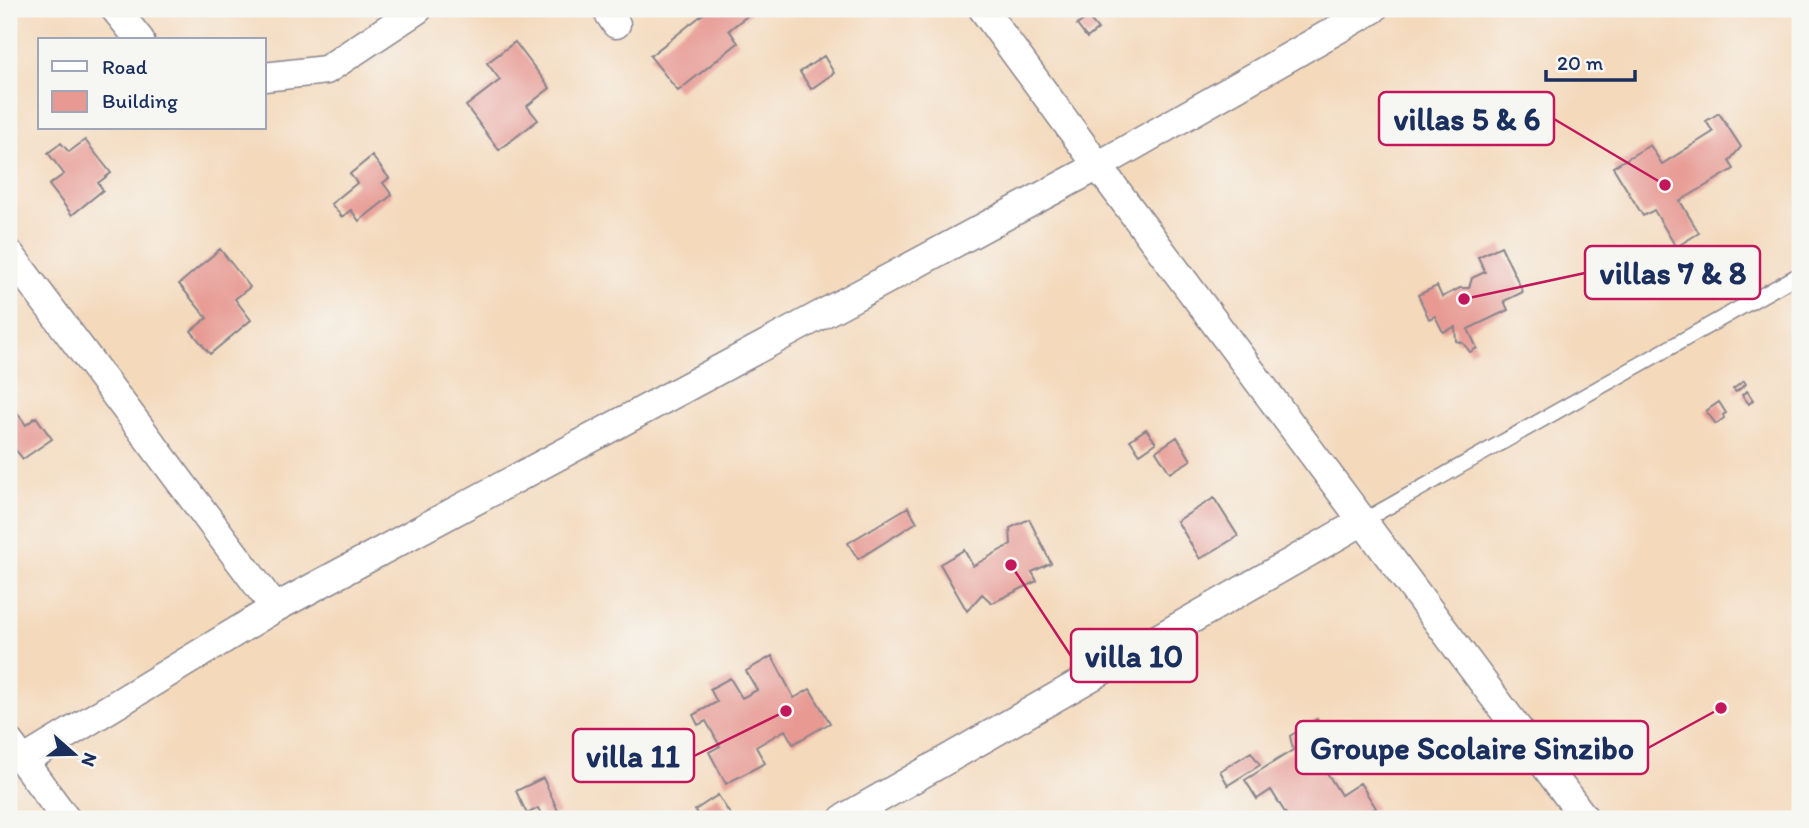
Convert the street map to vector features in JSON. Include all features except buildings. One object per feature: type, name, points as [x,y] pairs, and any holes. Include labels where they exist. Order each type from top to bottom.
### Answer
[{"type":"street","points":[[115,9],[137,38]]},
{"type":"street","points":[[266,78],[327,70],[418,9]]},
{"type":"street","points":[[983,9],[1585,819]]},
{"type":"street","points":[[66,819],[16,752],[275,608],[1098,166],[1373,9]]},
{"type":"street","points":[[9,253],[275,608]]},
{"type":"street","points":[[843,819],[1363,521]]},
{"type":"lane","points":[[1363,521],[1800,274]]},
{"type":"place","name":"villas 5 & 6","points":[[1665,185]]},
{"type":"place","name":"villas 7 & 8","points":[[1464,299]]},
{"type":"place","name":"villa 10","points":[[1011,565]]},
{"type":"place","name":"Groupe Scolaire Sinzibo","points":[[1721,708]]},
{"type":"place","name":"villa 11","points":[[786,711]]}]
